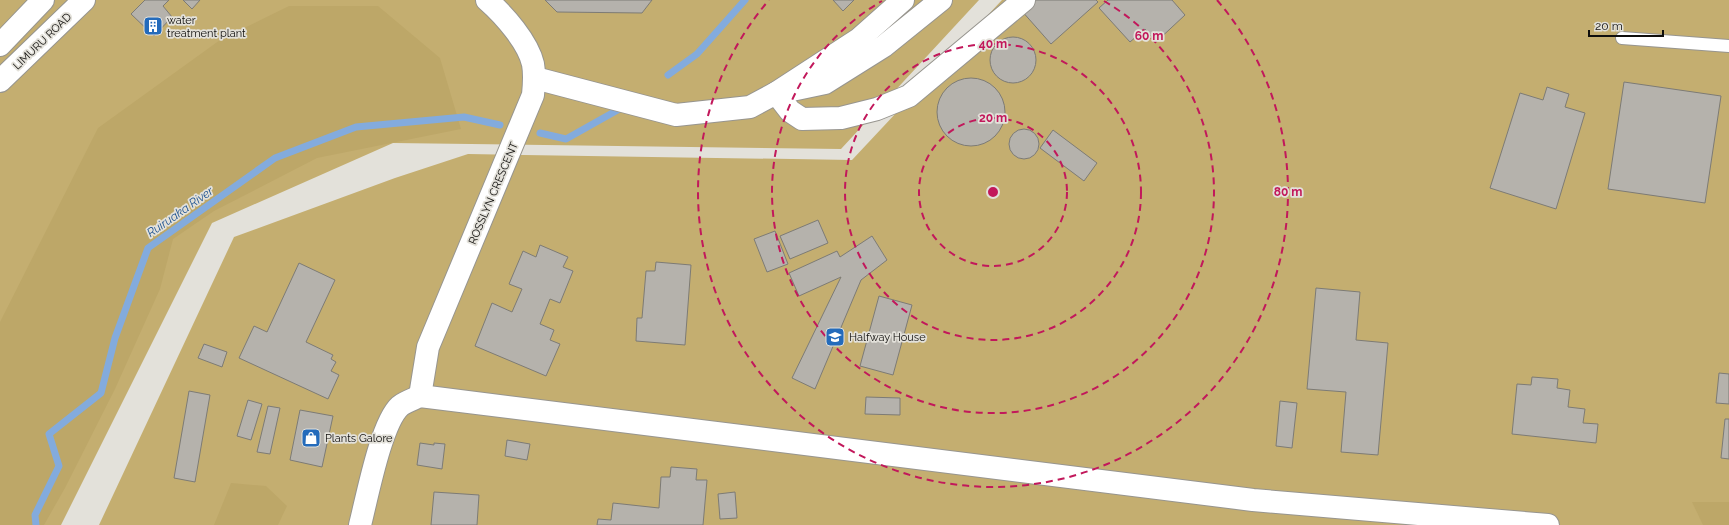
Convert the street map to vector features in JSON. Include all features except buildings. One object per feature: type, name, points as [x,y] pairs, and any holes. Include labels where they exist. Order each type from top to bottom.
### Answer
[{"type":"street","points":[[0,46],[43,0]]},
{"type":"street","name":"LIMURU ROAD","points":[[0,81],[84,0]]},
{"type":"street","name":"ROSSLYN CRESCENT","points":[[420,396],[428,347],[533,95],[535,78],[533,62],[527,49],[509,23],[487,0]]},
{"type":"street","points":[[535,78],[676,115],[750,107],[776,93],[859,39],[903,0]]},
{"type":"street","points":[[776,93],[825,83],[884,46],[941,0]]},
{"type":"street","points":[[776,93],[790,111],[802,119],[841,118],[877,109],[908,96],[1024,0]]},
{"type":"street","points":[[360,525],[383,437],[390,421],[400,406],[420,396],[1253,500],[1548,525]]},
{"type":"lane","points":[[1622,38],[1729,46]]},
{"type":"shaded area","points":[[0,0],[979,0],[841,149],[393,143],[212,223],[61,525],[0,525]]},
{"type":"shaded area","points":[[1002,0],[1729,0],[1729,525],[99,525],[234,237],[395,178],[468,154],[852,160]]},
{"type":"shaded area","points":[[289,6],[378,6],[440,58],[461,129],[317,158],[214,211],[173,239],[160,289],[115,389],[65,488],[44,525],[0,525],[0,322],[98,128],[220,40]]},
{"type":"shaded area","points":[[231,483],[266,486],[287,506],[278,525],[214,525]]},
{"type":"shaded area","points":[[1692,502],[1729,502],[1729,525],[1703,525]]},
{"type":"waterway","name":"Ruiruaka River","points":[[668,75],[697,54],[745,0]]},
{"type":"waterway","name":"Ruiruaka River","points":[[540,133],[566,139],[623,107]]},
{"type":"waterway","name":"Ruiruaka River","points":[[36,525],[35,515],[59,466],[49,434],[101,393],[115,338],[148,248],[275,158],[356,127],[464,117],[500,125]]},
{"type":"place","name":"water treatment plant","points":[[153,26]]},
{"type":"place","name":"Halfway House","points":[[835,337]]},
{"type":"place","name":"Plants Galore","points":[[311,438]]}]
